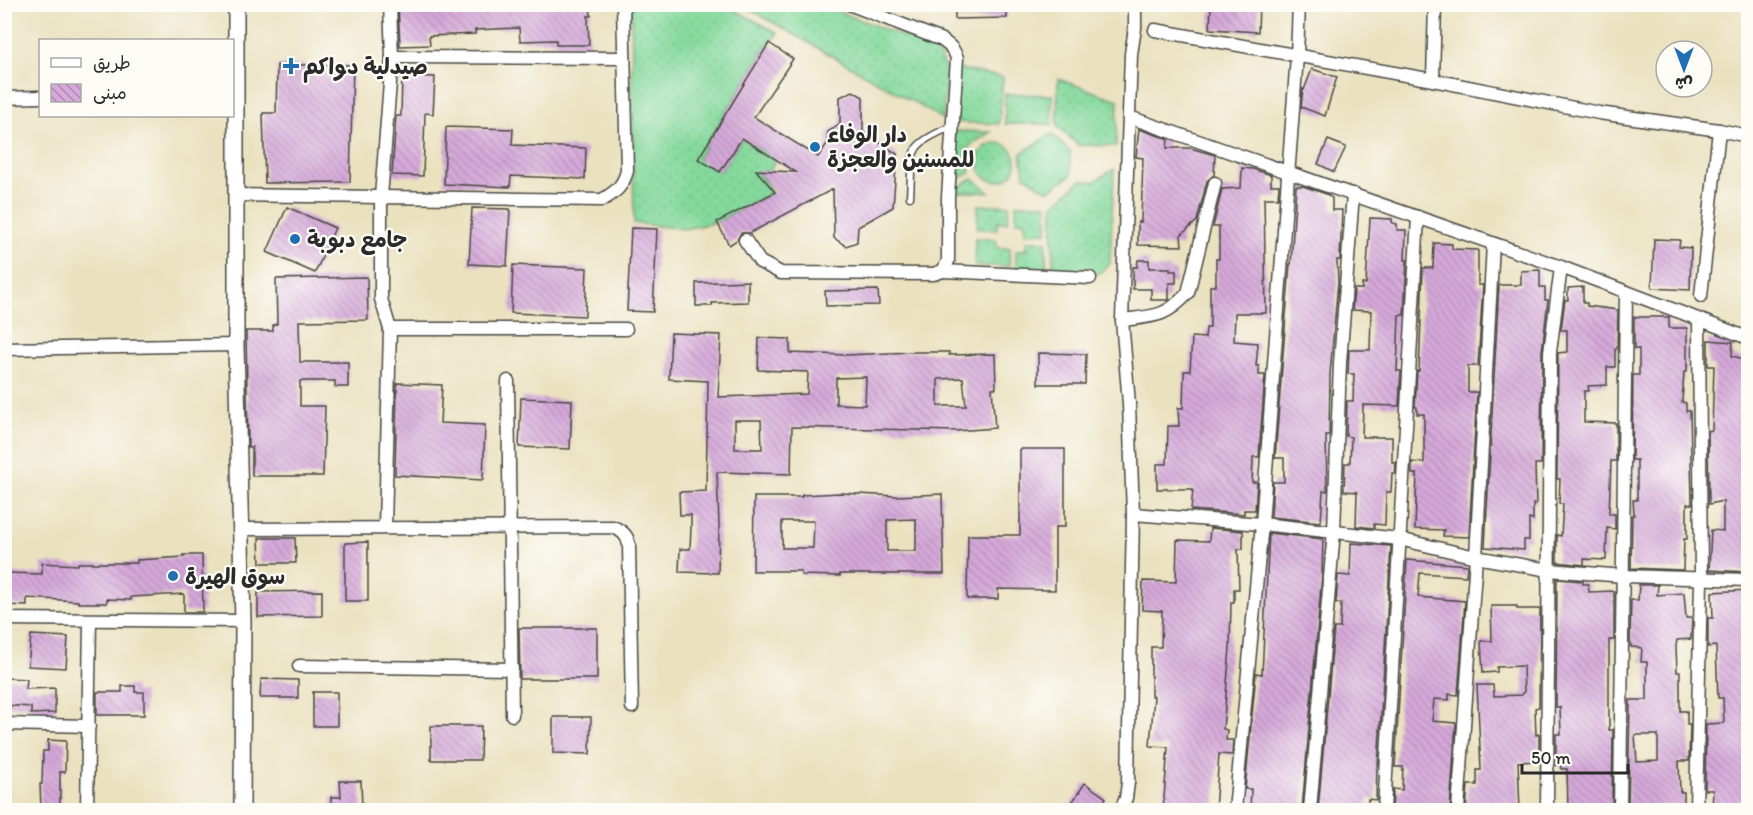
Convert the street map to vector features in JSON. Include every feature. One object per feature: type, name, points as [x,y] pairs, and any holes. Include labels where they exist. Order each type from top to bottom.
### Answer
[{"type":"street","points":[[236,4],[234,91],[236,345],[242,529],[242,810]]},
{"type":"street","points":[[385,527],[390,328],[381,299],[381,197],[392,57],[390,4]]},
{"type":"street","points":[[236,195],[602,200],[616,192],[624,181],[627,171],[623,4]]},
{"type":"street","points":[[849,4],[942,40],[952,47],[957,58],[948,197],[948,261],[943,272]]},
{"type":"street","points":[[1121,810],[1126,798],[1128,783],[1133,514],[1129,404],[1122,321],[1135,4]]},
{"type":"street","points":[[1234,810],[1262,524],[1299,4]]},
{"type":"street","points":[[1433,80],[1435,4]]},
{"type":"street","points":[[1155,30],[1433,80],[1599,113],[1749,136]]},
{"type":"street","points":[[392,57],[624,58]]},
{"type":"street","points":[[4,98],[39,97]]},
{"type":"street","points":[[1129,117],[1561,267],[1749,338]]},
{"type":"street","points":[[1701,296],[1719,130]]},
{"type":"street","points":[[1122,321],[1162,315],[1176,307],[1188,293],[1215,183]]},
{"type":"street","points":[[1310,810],[1334,531],[1340,363],[1353,194]]},
{"type":"street","points":[[1384,810],[1418,218]]},
{"type":"street","points":[[745,240],[760,262],[781,273],[933,274],[943,272],[1090,278]]},
{"type":"street","points":[[1458,810],[1476,557],[1493,244]]},
{"type":"street","points":[[1547,810],[1550,352],[1561,267]]},
{"type":"street","points":[[1620,810],[1626,292]]},
{"type":"street","points":[[1696,810],[1701,579],[1699,320]]},
{"type":"street","points":[[390,328],[626,329]]},
{"type":"street","points":[[4,349],[236,345]]},
{"type":"street","points":[[508,381],[512,715]]},
{"type":"street","points":[[1133,514],[1262,524],[1399,539],[1476,557],[1550,570],[1624,576],[1749,580]]},
{"type":"street","points":[[242,529],[613,527],[627,536],[629,544],[632,707]]},
{"type":"street","points":[[4,619],[243,621]]},
{"type":"street","points":[[87,810],[90,621]]},
{"type":"street","points":[[299,666],[512,669]]},
{"type":"street","points":[[4,724],[89,726]]},
{"type":"lane","points":[[910,197],[913,153],[917,145],[952,125]]},
{"type":"green space","points":[[631,5],[725,5],[778,33],[766,47],[698,158],[720,172],[742,138],[775,159],[770,171],[757,171],[772,193],[717,222],[684,229],[634,223]]},
{"type":"green space","points":[[742,5],[822,5],[937,49],[946,72],[943,119]]},
{"type":"green space","points":[[957,69],[1003,77],[999,124],[955,122]]},
{"type":"green space","points":[[1058,79],[1118,100],[1116,146],[1078,145],[1057,126]]},
{"type":"green space","points":[[1005,94],[1052,95],[1052,124],[1005,124]]},
{"type":"green space","points":[[954,131],[991,132],[972,144],[966,151],[970,173],[951,183]]},
{"type":"green space","points":[[1052,134],[1070,152],[1071,175],[1048,191],[1024,175],[1021,153]]},
{"type":"green space","points":[[997,143],[1011,148],[1016,162],[1011,176],[997,181],[983,176],[978,162],[983,148]]},
{"type":"green space","points":[[1114,169],[1110,264],[1098,274],[1053,270],[1053,206],[1081,180],[1094,182]]},
{"type":"green space","points":[[973,178],[989,192],[951,192]]},
{"type":"green space","points":[[1016,204],[1047,204],[1047,232],[1025,233],[1025,221],[1016,221]]},
{"type":"green space","points":[[978,205],[1009,205],[1008,222],[997,222],[997,229],[977,229]]},
{"type":"green space","points":[[975,238],[996,239],[997,248],[1010,248],[1009,266],[975,266]]},
{"type":"green space","points":[[1026,241],[1046,241],[1046,268],[1016,268],[1016,250],[1026,250]]},
{"type":"building","points":[[398,4],[590,4],[589,45],[556,45],[556,40],[520,41],[519,28],[475,30],[475,34],[429,36],[430,45],[400,46]]},
{"type":"building","points":[[955,4],[1007,4],[1007,18],[955,19]]},
{"type":"building","points":[[1211,4],[1259,4],[1258,32],[1210,29]]},
{"type":"building","points":[[769,43],[793,59],[754,117],[818,157],[827,144],[828,132],[840,124],[840,97],[853,91],[863,97],[863,132],[897,154],[893,207],[858,227],[857,242],[846,246],[834,238],[833,189],[750,233],[741,233],[737,240],[729,245],[717,222],[775,192],[756,170],[796,172],[742,138],[720,172],[698,159]]},
{"type":"building","points":[[277,65],[353,65],[350,182],[265,183],[263,113],[276,113]]},
{"type":"building","points":[[1312,69],[1337,77],[1325,116],[1301,107],[1303,89]]},
{"type":"building","points":[[402,76],[435,77],[433,114],[425,113],[423,176],[392,175],[396,116],[401,116]]},
{"type":"building","points":[[446,127],[513,129],[512,145],[586,148],[585,179],[511,176],[510,187],[444,184]]},
{"type":"building","points":[[1139,129],[1168,139],[1167,148],[1190,148],[1215,155],[1214,175],[1207,181],[1197,221],[1181,235],[1182,246],[1138,245],[1143,158],[1136,157]]},
{"type":"building","points":[[1328,140],[1346,147],[1334,172],[1318,164]]},
{"type":"building","points":[[1242,168],[1271,175],[1271,185],[1279,185],[1278,198],[1264,198],[1266,313],[1235,313],[1234,341],[1258,343],[1256,366],[1259,366],[1259,375],[1265,375],[1259,457],[1253,457],[1252,482],[1257,482],[1255,510],[1244,510],[1244,514],[1191,510],[1193,489],[1157,489],[1157,464],[1167,464],[1168,426],[1179,426],[1178,408],[1183,408],[1184,371],[1190,371],[1192,337],[1205,338],[1206,328],[1210,328],[1210,286],[1216,286],[1216,259],[1219,259],[1219,227],[1213,227],[1222,189],[1241,188]]},
{"type":"building","points":[[1296,186],[1303,186],[1326,194],[1332,198],[1332,210],[1342,210],[1330,374],[1329,436],[1326,436],[1327,491],[1323,491],[1321,522],[1271,517],[1273,482],[1284,482],[1284,458],[1275,458]]},
{"type":"building","points":[[287,207],[335,228],[315,273],[267,252]]},
{"type":"building","points":[[472,208],[510,209],[507,266],[469,264]]},
{"type":"building","points":[[1370,218],[1392,219],[1392,223],[1397,224],[1397,230],[1406,230],[1405,260],[1407,260],[1404,315],[1399,315],[1397,371],[1401,371],[1399,406],[1363,405],[1362,437],[1392,437],[1392,462],[1396,462],[1395,473],[1392,473],[1391,492],[1386,492],[1385,525],[1374,524],[1374,528],[1356,526],[1357,492],[1344,491],[1345,463],[1350,463],[1351,437],[1346,436],[1347,401],[1353,401],[1354,374],[1348,374],[1349,350],[1370,350],[1371,311],[1352,310],[1354,289],[1362,289],[1362,284],[1366,284]]},
{"type":"building","points":[[631,228],[657,229],[653,312],[627,311]]},
{"type":"building","points":[[1654,239],[1680,240],[1679,247],[1691,248],[1690,290],[1652,288]]},
{"type":"building","points":[[1434,243],[1452,244],[1452,249],[1478,250],[1478,285],[1483,285],[1478,366],[1468,366],[1468,392],[1477,392],[1469,537],[1443,536],[1444,530],[1415,529],[1417,474],[1412,474],[1412,462],[1424,463],[1424,414],[1417,414],[1417,407],[1415,407],[1417,371],[1419,371],[1423,268],[1433,268]]},
{"type":"building","points":[[1138,260],[1149,260],[1149,268],[1170,268],[1170,271],[1176,271],[1176,283],[1169,283],[1169,300],[1151,300],[1151,289],[1133,289],[1133,267],[1137,267]]},
{"type":"building","points":[[513,265],[587,268],[585,316],[511,313]]},
{"type":"building","points":[[1540,270],[1540,287],[1545,287],[1545,300],[1548,300],[1542,352],[1541,464],[1535,464],[1536,504],[1533,504],[1533,520],[1529,519],[1529,540],[1524,540],[1524,550],[1485,547],[1499,285],[1521,285],[1521,271]]},
{"type":"building","points":[[367,277],[368,320],[299,321],[300,362],[348,362],[348,387],[335,387],[335,381],[300,381],[300,406],[325,406],[323,476],[252,476],[252,447],[248,447],[246,331],[273,331],[273,325],[277,324],[276,279]]},
{"type":"building","points":[[748,281],[748,302],[696,306],[696,283]]},
{"type":"building","points":[[1583,287],[1583,303],[1587,303],[1587,306],[1618,310],[1615,367],[1607,367],[1607,385],[1588,386],[1589,391],[1584,391],[1584,422],[1616,423],[1616,461],[1611,461],[1609,514],[1615,514],[1615,529],[1607,528],[1606,560],[1584,559],[1584,565],[1557,562],[1557,535],[1561,536],[1563,504],[1559,504],[1560,479],[1557,479],[1558,353],[1567,352],[1567,330],[1561,330],[1565,300],[1568,300],[1568,288]]},
{"type":"building","points":[[878,290],[879,305],[826,306],[825,291]]},
{"type":"building","points":[[1634,317],[1669,317],[1669,328],[1687,328],[1687,372],[1684,372],[1682,402],[1686,403],[1686,411],[1690,411],[1692,504],[1687,504],[1687,539],[1684,539],[1683,570],[1631,568],[1633,500],[1637,500],[1637,460],[1632,460],[1633,375],[1639,375],[1639,349],[1634,349]]},
{"type":"building","points":[[671,333],[721,335],[718,397],[807,394],[808,372],[758,370],[759,338],[790,339],[790,353],[995,354],[996,388],[992,388],[995,428],[956,431],[792,427],[791,474],[717,472],[718,573],[679,572],[680,549],[690,549],[691,515],[680,515],[679,492],[706,491],[708,381],[669,379]],"holes":[[[866,377],[865,405],[836,404],[836,378]],[[963,378],[966,406],[938,406],[938,379]],[[735,420],[761,420],[762,449],[735,449]]]},
{"type":"building","points":[[1708,340],[1733,342],[1732,356],[1749,360],[1749,572],[1709,570],[1711,530],[1723,531],[1723,501],[1709,504],[1708,431],[1712,430],[1714,366],[1708,366]]},
{"type":"building","points":[[1038,353],[1086,354],[1085,384],[1038,384]]},
{"type":"building","points":[[397,383],[442,385],[440,423],[485,425],[483,480],[395,475]]},
{"type":"building","points":[[521,398],[572,400],[570,449],[519,447]]},
{"type":"building","points":[[1020,449],[1065,449],[1065,527],[1055,527],[1055,590],[998,589],[998,599],[967,599],[968,535],[1020,535]]},
{"type":"building","points":[[942,494],[944,574],[840,574],[840,576],[801,575],[801,571],[753,571],[754,497],[802,497],[802,495]],"holes":[[[916,519],[916,551],[887,551],[887,520]],[[782,521],[814,521],[813,548],[782,548]]]},
{"type":"building","points":[[1210,528],[1243,531],[1243,549],[1238,549],[1239,589],[1234,589],[1234,602],[1231,602],[1230,648],[1223,729],[1227,730],[1226,740],[1233,740],[1232,755],[1219,754],[1215,810],[1183,808],[1183,810],[1163,810],[1168,747],[1150,746],[1154,696],[1151,696],[1151,647],[1161,647],[1162,611],[1142,610],[1143,581],[1176,582],[1177,540],[1209,541]]},
{"type":"building","points":[[1269,533],[1323,539],[1302,810],[1250,810],[1251,789],[1245,789],[1256,673],[1262,674]]},
{"type":"building","points":[[259,538],[295,538],[296,563],[260,563]]},
{"type":"building","points":[[368,542],[368,601],[345,601],[345,543]]},
{"type":"building","points":[[1351,543],[1391,546],[1376,800],[1368,799],[1368,810],[1318,810],[1334,628],[1340,628],[1341,603],[1336,603],[1338,575],[1350,576]]},
{"type":"building","points":[[183,555],[202,555],[203,612],[184,612],[184,594],[131,597],[131,600],[107,599],[107,603],[78,603],[78,601],[27,598],[27,606],[4,605],[4,573],[42,574],[42,563],[78,565],[78,563],[137,563],[137,560],[184,557]]},
{"type":"building","points":[[1407,560],[1467,565],[1466,576],[1420,573],[1418,597],[1465,601],[1458,695],[1449,694],[1449,700],[1434,699],[1432,721],[1456,723],[1450,810],[1392,810],[1393,789],[1402,790],[1403,767],[1395,767]]},
{"type":"building","points":[[1557,579],[1583,581],[1583,584],[1588,584],[1589,592],[1614,591],[1614,640],[1609,640],[1609,730],[1613,730],[1612,810],[1568,810],[1567,769],[1561,769],[1560,764],[1556,765],[1556,734],[1561,734],[1560,707],[1556,707]]},
{"type":"building","points":[[1639,585],[1658,585],[1657,595],[1684,593],[1686,618],[1692,618],[1691,639],[1677,640],[1676,646],[1677,672],[1680,672],[1680,711],[1687,711],[1687,724],[1690,724],[1689,761],[1679,761],[1680,792],[1684,792],[1684,806],[1656,806],[1656,810],[1628,810],[1630,700],[1647,700],[1647,662],[1641,662],[1642,648],[1631,647],[1630,639],[1631,600],[1638,600]],"holes":[[[1635,735],[1658,735],[1658,761],[1637,762]]]},
{"type":"building","points":[[1749,590],[1748,810],[1712,810],[1713,790],[1705,790],[1706,724],[1724,723],[1723,698],[1718,698],[1716,646],[1708,647],[1708,618],[1713,618],[1712,592]]},
{"type":"building","points":[[322,591],[322,616],[258,617],[258,592]]},
{"type":"building","points":[[1491,606],[1540,609],[1539,707],[1535,708],[1536,735],[1539,734],[1539,761],[1518,762],[1520,810],[1466,810],[1468,785],[1477,785],[1477,770],[1481,770],[1477,685],[1493,685],[1494,696],[1524,693],[1523,666],[1497,667],[1497,672],[1483,673],[1481,641],[1492,641]]},
{"type":"building","points":[[519,628],[597,628],[597,679],[520,679]]},
{"type":"building","points":[[31,635],[68,637],[66,668],[28,666]]},
{"type":"building","points":[[4,678],[27,679],[26,689],[55,688],[55,713],[31,714],[31,707],[4,705]]},
{"type":"building","points":[[261,679],[298,680],[298,698],[260,698]]},
{"type":"building","points":[[122,686],[135,686],[135,692],[144,692],[144,715],[97,715],[97,692],[122,692]]},
{"type":"building","points":[[313,692],[337,692],[337,726],[313,726]]},
{"type":"building","points":[[553,717],[591,717],[590,754],[553,753]]},
{"type":"building","points":[[431,726],[481,726],[480,760],[431,760]]},
{"type":"building","points":[[48,740],[66,741],[65,772],[60,772],[60,810],[41,810],[40,784],[42,784],[43,751],[48,751]]},
{"type":"building","points":[[340,781],[361,781],[362,810],[331,810],[331,797],[341,797]]},
{"type":"building","points":[[1085,783],[1106,798],[1098,810],[1067,810]]},
{"type":"place","name":"صيدلية دواكم","points":[[291,66]]},
{"type":"place","name":"دار الوفاء للمسنين والعجزة","points":[[815,147]]},
{"type":"place","name":"جامع دبوبة","points":[[295,239]]},
{"type":"place","name":"سوق الهيرة","points":[[173,576]]}]
